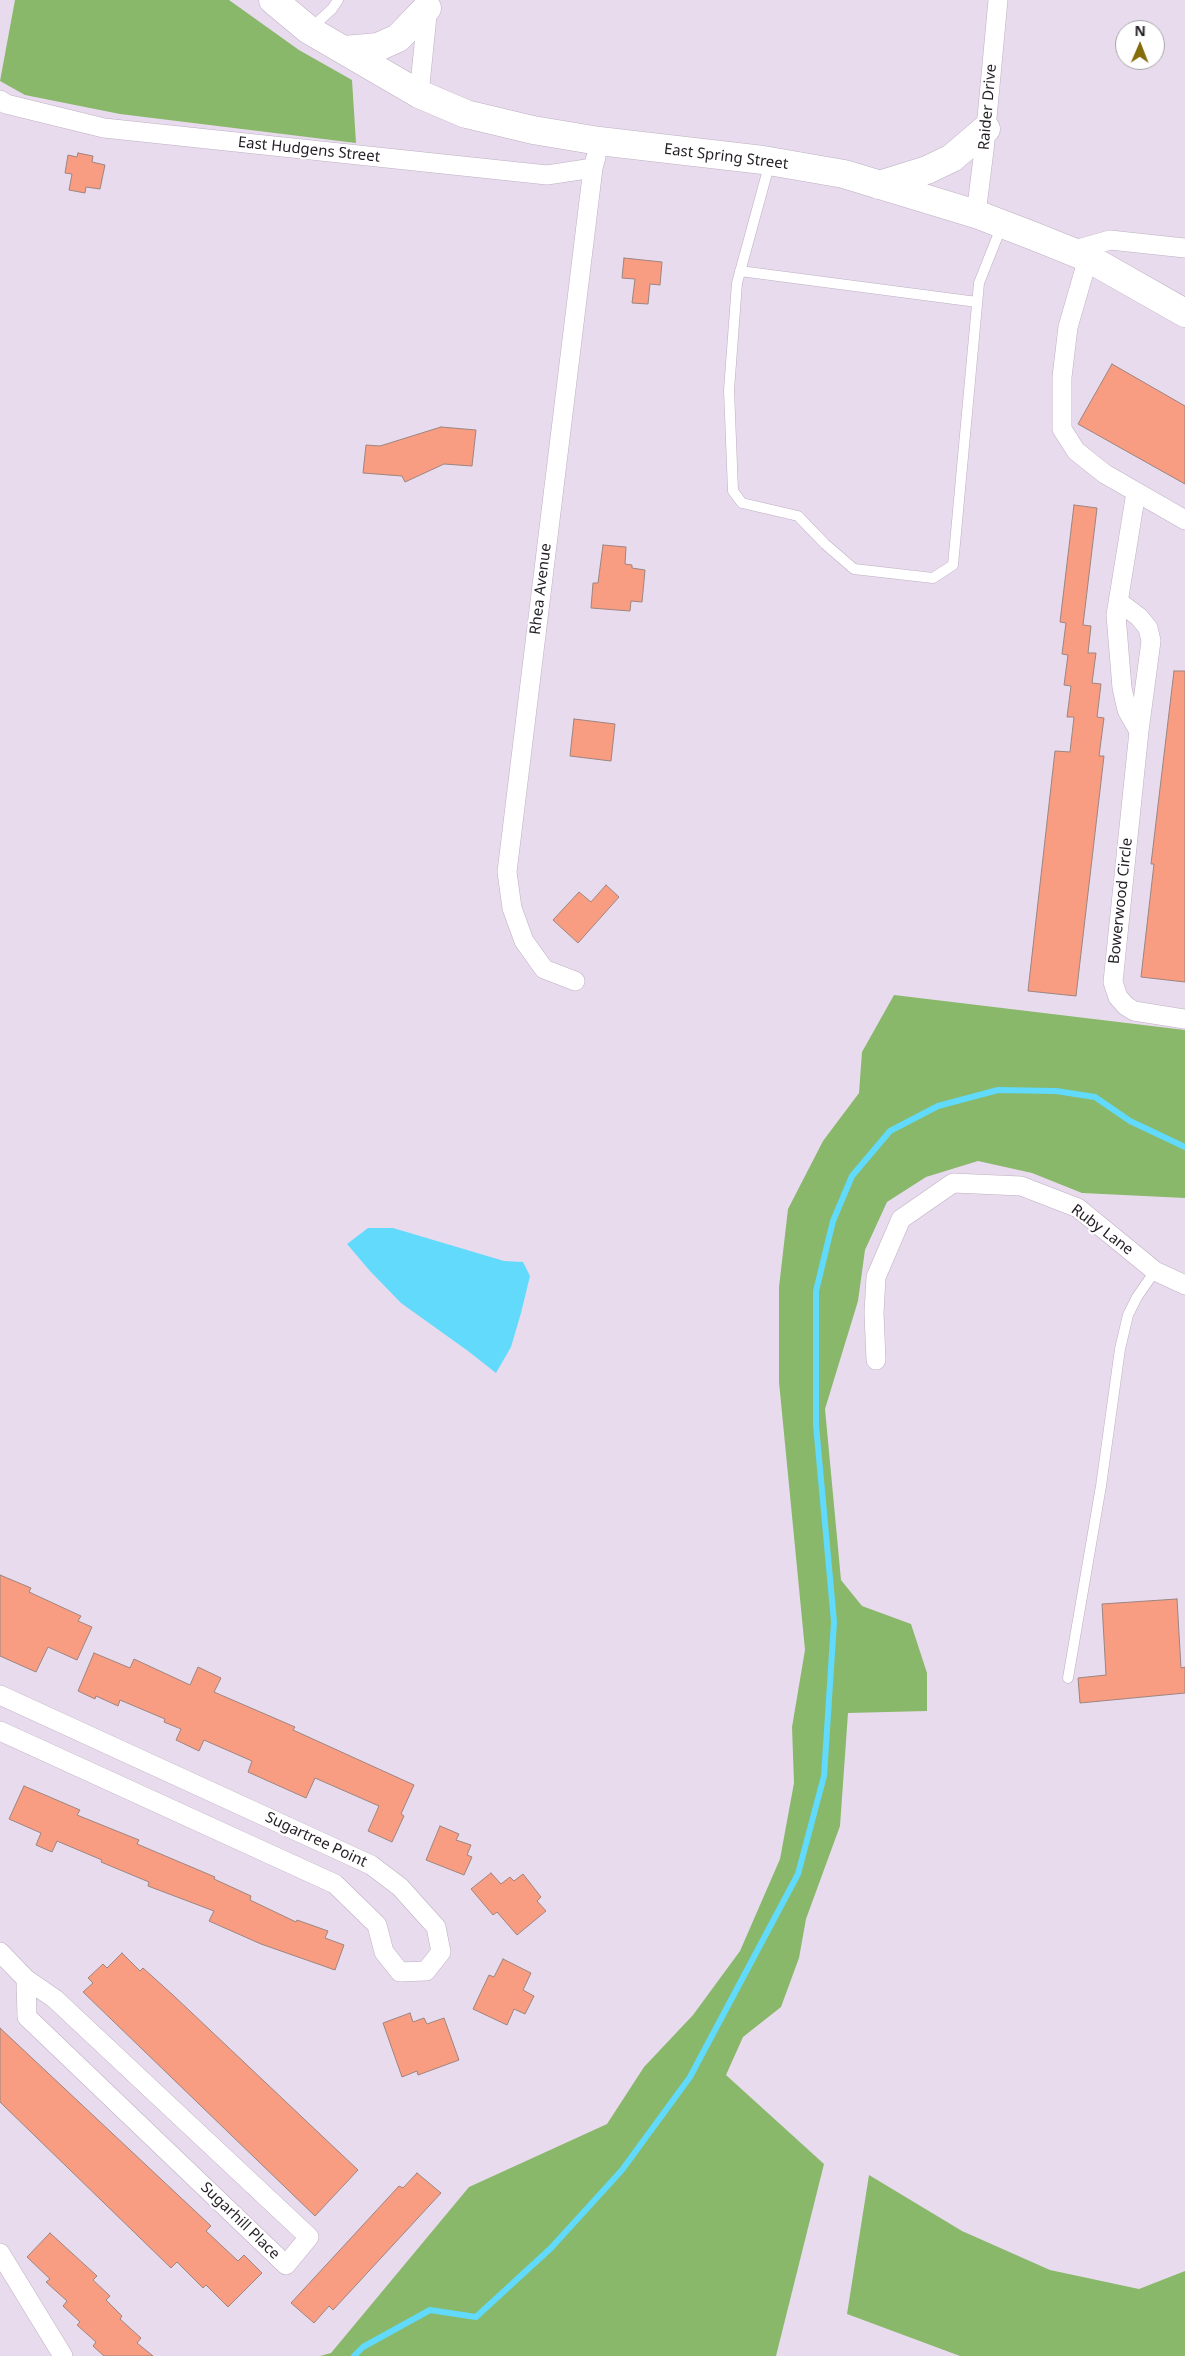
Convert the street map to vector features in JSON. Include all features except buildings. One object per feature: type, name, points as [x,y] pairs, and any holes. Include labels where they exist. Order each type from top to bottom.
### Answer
[{"type":"main road","name":"East Spring Street","points":[[272,0],[309,30],[419,94],[466,114],[533,130],[599,142],[770,161],[844,174],[976,214],[1079,255],[1185,313]]},
{"type":"main road","points":[[344,50],[378,47],[398,38],[428,4]]},
{"type":"main road","points":[[878,184],[927,170],[952,158],[986,129]]},
{"type":"street","name":"Raider Drive","points":[[976,214],[998,0]]},
{"type":"street","points":[[419,94],[428,4]]},
{"type":"street","name":"East Hudgens Street","points":[[0,100],[15,106],[114,129],[547,175],[593,168]]},
{"type":"street","points":[[593,168],[599,142]]},
{"type":"street","name":"Rhea Avenue","points":[[575,981],[544,969],[524,942],[512,908],[507,872],[593,168]]},
{"type":"street","points":[[1185,248],[1110,240],[1079,255],[1062,377],[1062,429],[1076,451],[1105,474],[1185,520]]},
{"type":"street","points":[[1136,492],[1116,615],[1122,688],[1127,710],[1139,731]]},
{"type":"street","name":"Bowerwood Circle","points":[[1119,602],[1139,617],[1148,628],[1151,641],[1139,731],[1113,982],[1118,997],[1126,1006],[1134,1011],[1185,1018]]},
{"type":"street","name":"Ruby Lane","points":[[876,1360],[874,1313],[876,1277],[901,1219],[953,1183],[1020,1186],[1078,1208],[1155,1271],[1185,1285]]},
{"type":"street","name":"Sugartree Point","points":[[0,1695],[371,1865],[400,1888],[436,1927],[441,1952],[426,1971],[400,1972],[384,1952],[376,1924],[335,1884],[0,1731]]},
{"type":"street","name":"Sugarhill Place","points":[[0,1952],[26,1979],[55,1999],[309,2237],[286,2265],[27,2016],[26,1979]]},
{"type":"street","points":[[0,2253],[63,2356]]},
{"type":"lane","points":[[309,30],[332,9],[338,0]]},
{"type":"lane","points":[[770,161],[737,282],[729,390],[733,491],[742,503],[798,516],[825,544],[854,569],[933,578],[953,565],[978,283],[1002,224]]},
{"type":"lane","points":[[740,271],[977,302]]},
{"type":"lane","points":[[1068,1678],[1101,1486],[1120,1349],[1128,1315],[1136,1297],[1155,1271]]},
{"type":"green space","points":[[15,0],[229,0],[299,50],[352,80],[356,143],[120,114],[25,95],[0,81]]},
{"type":"green space","points":[[894,995],[1185,1030],[1185,1198],[1082,1193],[1032,1173],[978,1161],[926,1177],[887,1202],[865,1250],[858,1301],[825,1409],[841,1580],[862,1606],[911,1624],[927,1673],[927,1711],[848,1713],[840,1826],[806,1919],[799,1958],[781,2007],[743,2037],[726,2075],[824,2164],[776,2356],[320,2356],[331,2353],[469,2187],[607,2124],[644,2067],[693,2015],[740,1951],[780,1859],[794,1783],[792,1727],[805,1650],[779,1382],[779,1287],[788,1209],[823,1141],[859,1093],[862,1052]]},
{"type":"green space","points":[[869,2175],[962,2231],[1050,2270],[1139,2289],[1185,2271],[1185,2356],[960,2356],[847,2314]]},
{"type":"water","points":[[368,1228],[393,1228],[504,1261],[523,1262],[530,1276],[521,1313],[511,1347],[496,1373],[401,1303],[370,1271],[347,1244]]},
{"type":"waterway","points":[[354,2356],[363,2347],[430,2310],[476,2317],[551,2248],[622,2170],[690,2077],[798,1874],[824,1776],[834,1622],[816,1425],[816,1291],[833,1221],[852,1176],[890,1131],[938,1106],[998,1090],[1056,1091],[1095,1097],[1130,1121],[1185,1147]]}]
